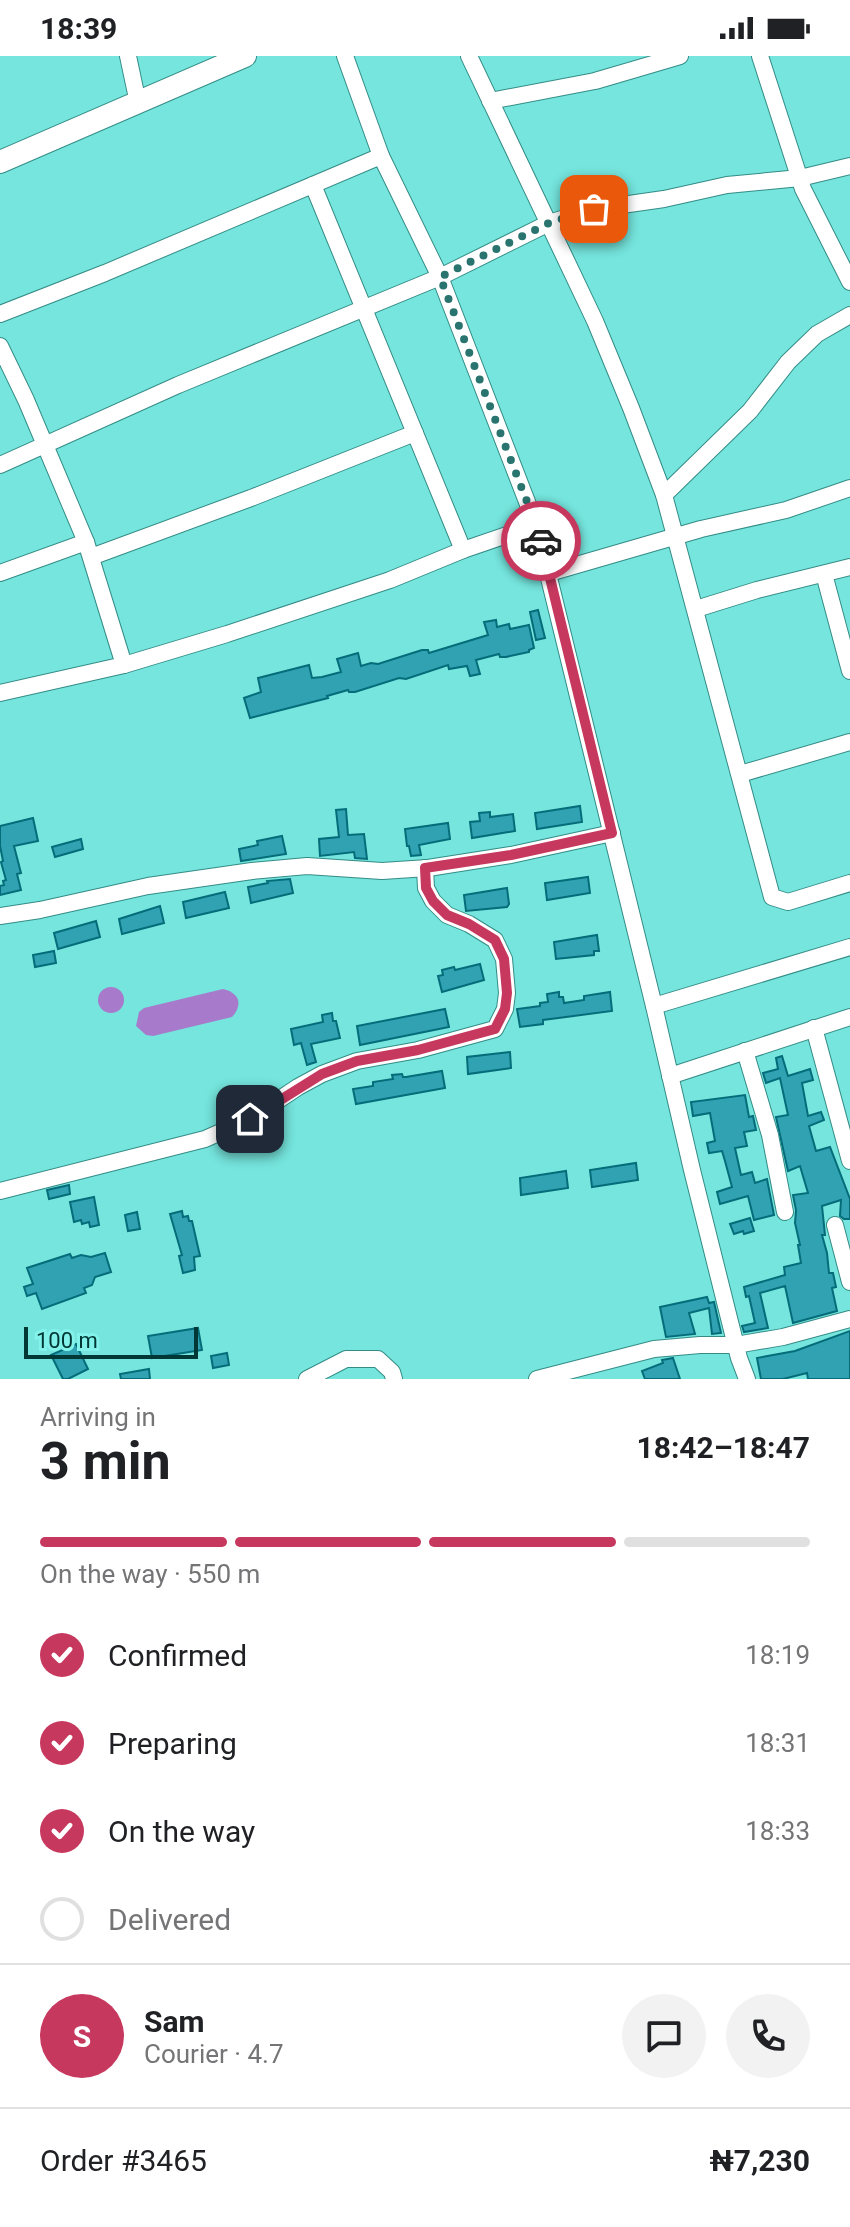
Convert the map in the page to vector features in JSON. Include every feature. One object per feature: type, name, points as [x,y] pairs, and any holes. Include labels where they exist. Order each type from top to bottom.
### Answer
[{"type":"main road","points":[[0,162],[245,56]]},
{"type":"street","points":[[128,56],[138,103]]},
{"type":"street","points":[[345,56],[381,156],[440,277],[536,525],[736,1345],[747,1379]]},
{"type":"street","points":[[469,56],[601,335],[664,495],[772,897],[788,902],[850,883]]},
{"type":"street","points":[[490,101],[595,81],[680,56]]},
{"type":"street","points":[[760,56],[803,189],[850,282]]},
{"type":"street","points":[[0,314],[381,156]]},
{"type":"street","points":[[0,465],[178,385],[440,277],[549,223],[594,209],[664,199],[727,185],[800,178],[850,166]]},
{"type":"street","points":[[313,185],[463,550]]},
{"type":"street","points":[[664,495],[750,411],[788,362],[817,334],[850,315]]},
{"type":"street","points":[[0,346],[89,550],[124,665]]},
{"type":"street","points":[[0,573],[89,550],[251,498],[415,433]]},
{"type":"street","points":[[549,573],[701,529],[786,510],[850,488]]},
{"type":"street","points":[[0,693],[124,665],[227,634],[390,580],[536,525]]},
{"type":"street","points":[[696,609],[850,567]]},
{"type":"street","points":[[824,574],[850,671]]},
{"type":"street","points":[[740,774],[850,742]]},
{"type":"street","points":[[0,916],[148,886],[252,871],[307,866],[382,871],[425,868],[511,855],[612,833]]},
{"type":"street","points":[[0,1191],[205,1139],[250,1119],[322,1074],[357,1061],[418,1050],[495,1029],[505,1009],[504,959],[495,940],[447,915],[433,901],[426,888],[425,868]]},
{"type":"street","points":[[654,1006],[850,947]]},
{"type":"street","points":[[670,1076],[850,1017]]},
{"type":"street","points":[[814,1028],[850,1161]]},
{"type":"street","points":[[745,1051],[770,1135],[785,1212]]},
{"type":"street","points":[[835,1225],[850,1282]]},
{"type":"street","points":[[537,1379],[654,1349],[736,1345],[783,1337],[850,1319]]},
{"type":"street","points":[[307,1379],[346,1359],[378,1359],[392,1372],[394,1379]]},
{"type":"shaded area","points":[[111,987],[120,991],[124,1000],[120,1009],[111,1013],[102,1009],[98,1000],[102,991]]},
{"type":"shaded area","points":[[223,989],[233,993],[238,1000],[238,1008],[232,1017],[153,1036],[146,1035],[136,1026],[139,1012],[144,1008]]},
{"type":"building","points":[[538,610],[545,638],[536,640],[530,612]]},
{"type":"building","points":[[496,620],[497,627],[509,624],[510,629],[529,625],[534,648],[506,657],[499,654],[476,660],[480,674],[470,676],[467,666],[449,669],[448,665],[406,679],[399,678],[355,692],[348,690],[250,718],[244,698],[261,692],[258,678],[309,665],[312,678],[322,677],[341,672],[337,659],[358,653],[361,666],[422,650],[429,653],[488,635],[484,622]]},
{"type":"building","points":[[580,806],[582,822],[537,829],[535,813]]},
{"type":"building","points":[[346,809],[348,835],[364,834],[367,859],[355,858],[354,852],[320,856],[319,839],[339,837],[336,810]]},
{"type":"building","points":[[490,812],[490,817],[513,814],[515,831],[472,838],[470,822],[480,821],[479,813]]},
{"type":"building","points":[[33,818],[38,841],[14,846],[21,873],[17,874],[21,890],[0,895],[0,886],[6,880],[1,862],[0,826]]},
{"type":"building","points":[[448,823],[450,839],[419,845],[421,855],[411,856],[405,829]]},
{"type":"building","points":[[282,836],[286,854],[241,861],[239,849],[258,845],[257,841]]},
{"type":"building","points":[[81,839],[83,849],[55,857],[52,847]]},
{"type":"building","points":[[588,877],[590,893],[547,900],[545,883]]},
{"type":"building","points":[[290,879],[293,893],[251,903],[248,887]]},
{"type":"building","points":[[507,888],[507,907],[466,911],[464,895]]},
{"type":"building","points":[[225,892],[229,908],[186,918],[183,902]]},
{"type":"building","points":[[160,906],[164,923],[122,934],[119,919]]},
{"type":"building","points":[[96,921],[100,937],[58,949],[54,933]]},
{"type":"building","points":[[597,935],[599,951],[594,951],[594,955],[556,959],[554,942]]},
{"type":"building","points":[[54,951],[56,963],[35,967],[33,955]]},
{"type":"building","points":[[480,964],[484,980],[442,992],[438,976],[443,975],[442,970]]},
{"type":"building","points":[[559,992],[564,1003],[610,992],[612,1011],[543,1020],[543,1024],[520,1027],[517,1009],[540,1006],[540,1003],[548,1002],[547,994]]},
{"type":"building","points":[[445,1009],[449,1027],[360,1045],[357,1026]]},
{"type":"building","points":[[332,1013],[340,1038],[311,1044],[316,1062],[307,1065],[301,1043],[294,1045],[291,1029],[323,1022],[322,1015]]},
{"type":"building","points":[[510,1052],[511,1068],[468,1074],[467,1057]]},
{"type":"building","points":[[782,1056],[788,1076],[810,1069],[813,1080],[802,1083],[808,1116],[821,1112],[824,1120],[809,1126],[816,1151],[830,1147],[850,1199],[850,1219],[840,1216],[841,1200],[822,1206],[825,1235],[822,1235],[829,1273],[833,1273],[836,1287],[832,1288],[837,1311],[793,1323],[785,1286],[760,1293],[768,1328],[744,1332],[742,1326],[755,1323],[744,1287],[785,1275],[784,1267],[801,1263],[793,1195],[808,1193],[800,1166],[788,1171],[776,1117],[788,1115],[780,1078],[766,1083],[763,1073],[778,1069],[776,1058]]},
{"type":"building","points":[[442,1071],[445,1088],[356,1104],[353,1089],[393,1079],[392,1075],[402,1074],[406,1077]]},
{"type":"building","points":[[745,1095],[749,1117],[753,1116],[756,1130],[744,1132],[747,1146],[735,1148],[741,1175],[752,1172],[755,1183],[767,1179],[774,1215],[754,1220],[748,1196],[720,1204],[717,1192],[732,1187],[725,1161],[722,1151],[709,1153],[707,1143],[715,1141],[710,1113],[693,1116],[691,1102]]},
{"type":"building","points":[[636,1163],[638,1180],[592,1187],[590,1170]]},
{"type":"building","points":[[566,1171],[568,1188],[521,1195],[520,1178]]},
{"type":"building","points":[[69,1185],[70,1194],[49,1199],[47,1190]]},
{"type":"building","points":[[94,1197],[99,1225],[90,1227],[89,1222],[74,1222],[70,1202]]},
{"type":"building","points":[[182,1211],[183,1217],[188,1216],[192,1221],[200,1256],[194,1257],[195,1270],[183,1273],[179,1256],[182,1255],[170,1214]]},
{"type":"building","points":[[137,1212],[140,1229],[128,1231],[125,1215]]},
{"type":"building","points":[[750,1218],[754,1231],[734,1234],[730,1224]]},
{"type":"building","points":[[105,1253],[111,1272],[95,1277],[92,1285],[84,1288],[86,1293],[42,1309],[36,1293],[27,1296],[24,1287],[33,1284],[27,1268],[70,1254],[72,1258]]},
{"type":"building","points":[[707,1297],[709,1303],[714,1302],[721,1333],[712,1334],[709,1308],[689,1313],[695,1334],[666,1337],[660,1307]]},
{"type":"building","points":[[198,1328],[202,1350],[152,1358],[148,1336]]},
{"type":"building","points":[[850,1331],[850,1379],[808,1379],[807,1373],[783,1379],[761,1379],[757,1358],[795,1351]]},
{"type":"building","points":[[76,1344],[88,1369],[63,1379],[51,1355]]},
{"type":"building","points":[[227,1353],[229,1365],[213,1368],[211,1356]]},
{"type":"building","points":[[673,1358],[680,1379],[645,1379],[642,1371],[663,1363],[662,1360]]},
{"type":"building","points":[[149,1369],[150,1379],[121,1379],[120,1374]]},
{"type":"way so far","points":[[541,541],[440,277],[549,223],[594,209]]},
{"type":"route","points":[[250,1119],[298,1087],[357,1061],[418,1050],[495,1029],[505,1009],[507,976],[504,959],[495,940],[447,915],[433,901],[426,888],[425,868],[511,855],[612,833],[541,541]]}]
